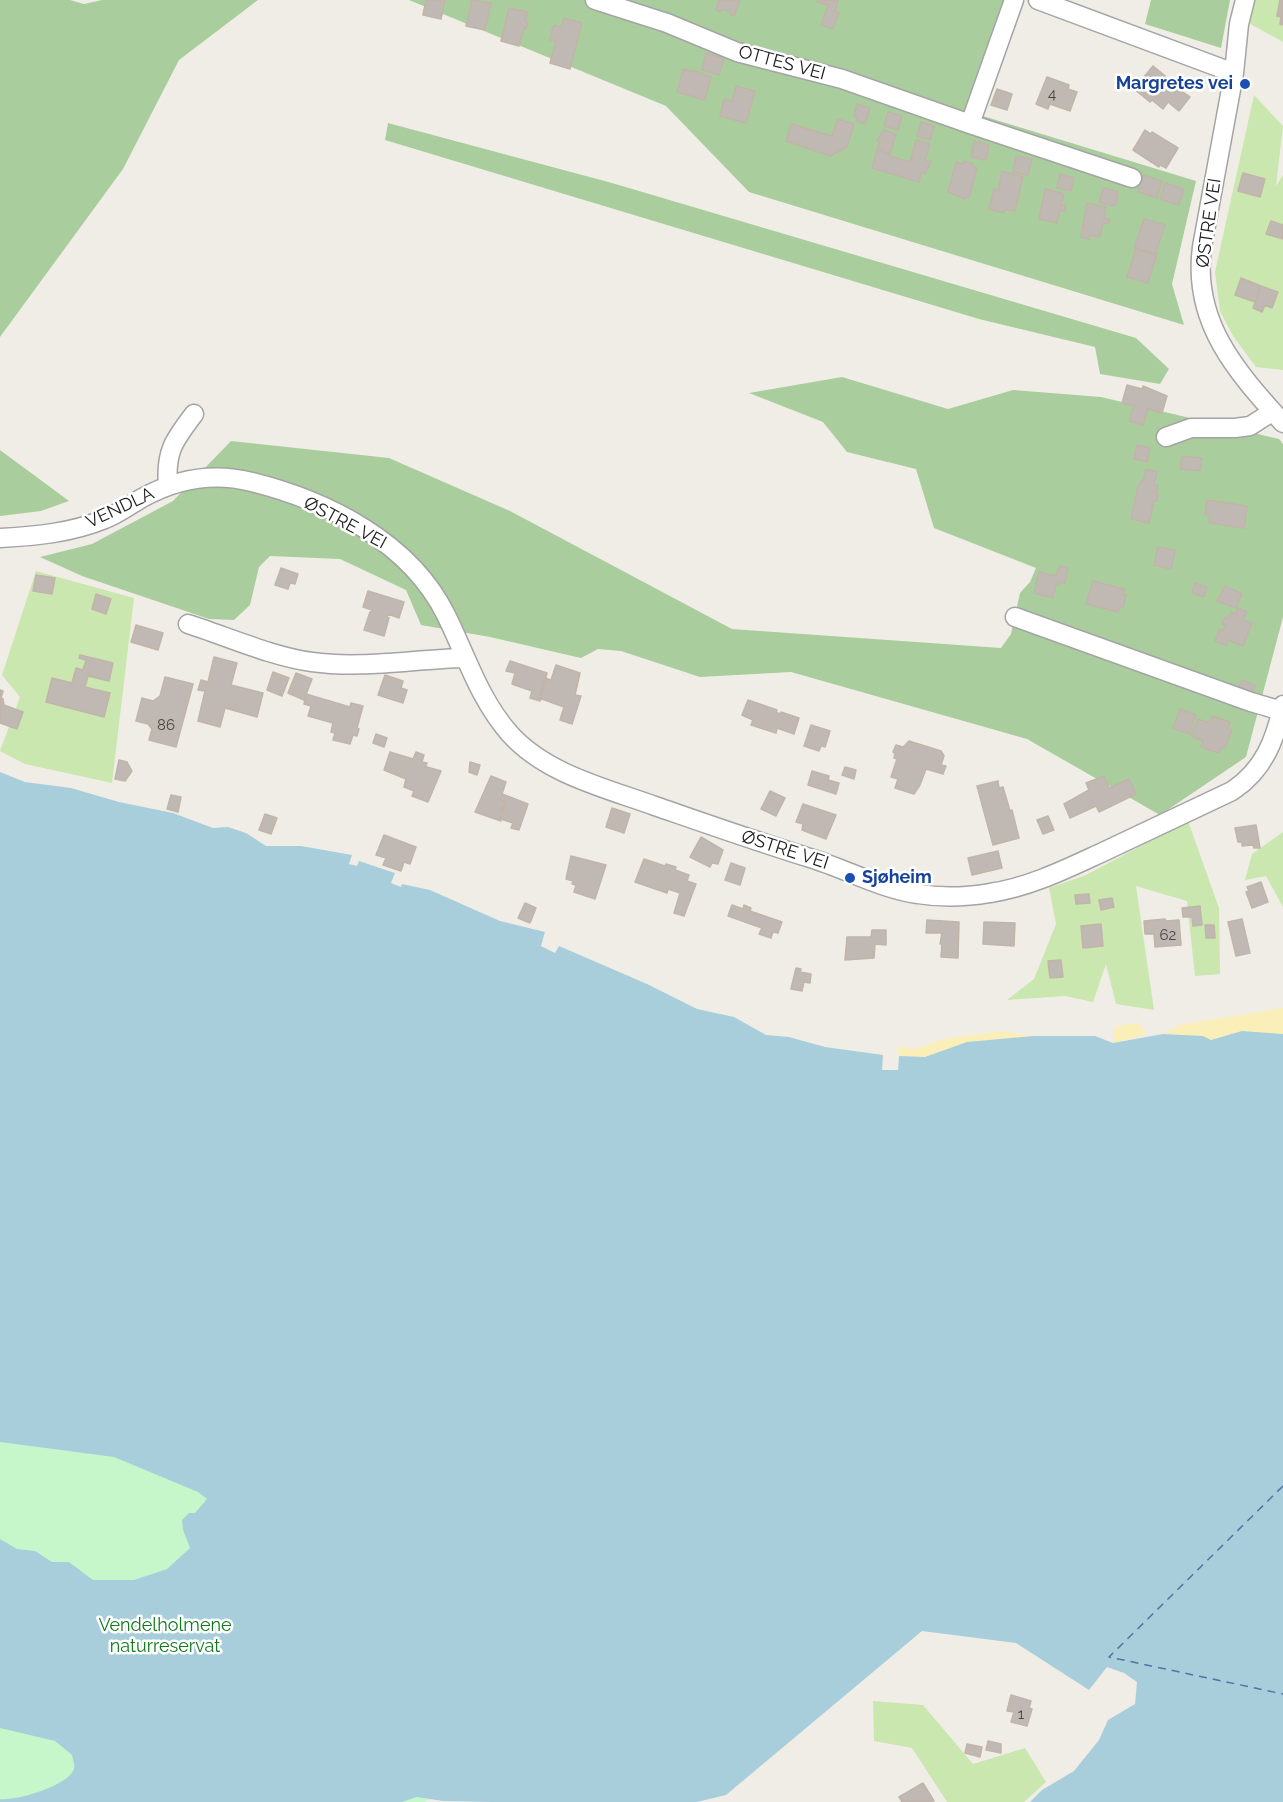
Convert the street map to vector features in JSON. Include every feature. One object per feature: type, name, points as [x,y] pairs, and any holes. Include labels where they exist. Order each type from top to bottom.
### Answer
[{"type":"street","name":"OTTES VEI","points":[[595,0],[666,23],[737,52],[842,79],[1132,178]]},
{"type":"street","points":[[970,124],[1014,0]]},
{"type":"street","points":[[1038,0],[1234,73]]},
{"type":"street","name":"ØSTRE VEI","points":[[1245,0],[1202,247],[1201,288],[1205,310],[1222,347],[1278,417]]},
{"type":"street","points":[[168,486],[170,451],[194,414]]},
{"type":"street","points":[[1166,437],[1191,428],[1250,426],[1278,417]]},
{"type":"street","name":"ØSTRE VEI","points":[[168,486],[202,478],[233,478],[248,481],[289,494],[356,524],[396,551],[421,575],[440,604],[478,686],[497,719],[519,743],[549,764],[598,786],[893,888],[918,894],[956,896],[993,893],[1035,882],[1232,791],[1277,751],[1277,733],[1282,708]]},
{"type":"street","name":"VENDLA","points":[[0,538],[49,534],[88,525],[106,519],[168,486]]},
{"type":"street","points":[[1015,617],[1251,702],[1282,708]]},
{"type":"street","points":[[188,624],[309,662],[347,664],[465,658]]},
{"type":"green space","points":[[0,0],[70,0],[84,4],[102,0],[258,0],[179,60],[123,169],[0,337]]},
{"type":"green space","points":[[409,0],[1006,0],[973,113],[1196,181],[1172,284],[1184,325],[749,192],[666,106]]},
{"type":"green space","points":[[1151,0],[1230,0],[1221,48],[1145,24]]},
{"type":"green space","points":[[1252,0],[1283,0],[1283,42],[1247,22]]},
{"type":"green space","points":[[1254,95],[1283,126],[1276,186],[1283,175],[1283,370],[1256,367],[1233,336],[1220,311],[1215,272]]},
{"type":"green space","points":[[388,123],[612,183],[1136,338],[1169,369],[1160,384],[1100,374],[1095,347],[979,319],[385,140]]},
{"type":"green space","points":[[842,377],[948,409],[1013,390],[1101,397],[1279,439],[1283,444],[1283,617],[1246,757],[1160,815],[1027,739],[791,672],[700,677],[621,651],[598,649],[581,658],[490,637],[421,625],[406,590],[340,559],[270,556],[259,567],[250,605],[234,620],[209,619],[82,576],[40,557],[92,544],[173,501],[231,441],[389,458],[510,511],[732,629],[1001,648],[1011,634],[1020,593],[1030,582],[1036,568],[934,528],[916,469],[847,452],[823,422],[749,393]]},
{"type":"green space","points":[[0,450],[69,501],[41,511],[0,516]]},
{"type":"green space","points":[[36,571],[134,598],[112,783],[25,764],[0,751],[20,697],[2,675]]},
{"type":"green space","points":[[1188,821],[1219,908],[1220,974],[1195,976],[1187,901],[1136,886],[1154,1010],[1116,1004],[1106,964],[1093,1002],[1065,996],[1007,1000],[1034,979],[1056,924],[1049,888],[1084,876]]},
{"type":"green space","points":[[1283,832],[1283,907],[1266,876],[1245,880],[1252,854]]},
{"type":"green space","name":"Vendelholmene naturreservat","points":[[0,1401],[304,1519],[442,1794],[424,1802],[0,1802]]},
{"type":"green space","points":[[873,1701],[923,1705],[973,1764],[1025,1748],[1046,1782],[1024,1802],[947,1802],[912,1748],[874,1741]]},
{"type":"sand","points":[[1283,1008],[1283,1034],[1242,1031],[1211,1040],[1202,1036],[1163,1034],[1179,1025]]},
{"type":"sand","points":[[1126,1024],[1140,1024],[1146,1035],[1113,1043],[1113,1028]]},
{"type":"sand","points":[[1000,1031],[1033,1036],[967,1042],[925,1057],[899,1056],[898,1046],[915,1049],[944,1039]]},
{"type":"water","points":[[0,772],[25,782],[71,788],[119,802],[173,813],[213,828],[228,827],[246,833],[266,846],[301,846],[352,855],[349,864],[357,866],[359,861],[395,873],[391,883],[401,887],[402,884],[430,890],[500,921],[545,932],[541,946],[555,953],[559,946],[647,984],[697,1009],[734,1017],[766,1035],[789,1037],[825,1047],[883,1055],[882,1070],[898,1070],[899,1056],[925,1057],[967,1042],[1033,1036],[1095,1036],[1113,1043],[1163,1034],[1203,1036],[1211,1040],[1242,1031],[1283,1034],[1283,1802],[1030,1802],[1042,1790],[1074,1771],[1099,1740],[1108,1720],[1135,1704],[1137,1682],[1124,1673],[1107,1667],[1089,1690],[1016,1643],[922,1631],[726,1795],[697,1802],[491,1802],[443,1801],[417,1797],[402,1802],[0,1802],[0,1799],[29,1795],[52,1786],[70,1775],[74,1766],[72,1755],[55,1741],[0,1728],[0,1539],[17,1549],[35,1551],[52,1562],[69,1562],[93,1580],[134,1580],[167,1569],[190,1548],[182,1520],[189,1513],[195,1513],[207,1499],[198,1492],[114,1457],[0,1442]]},
{"type":"building","points":[[426,0],[445,0],[441,19],[423,15]]},
{"type":"building","points":[[472,0],[491,3],[485,30],[466,26]]},
{"type":"building","points":[[719,0],[740,0],[734,16],[730,15],[731,12],[716,10]]},
{"type":"building","points":[[818,0],[838,0],[835,11],[839,13],[833,29],[821,25],[828,5],[817,2]]},
{"type":"building","points":[[1280,0],[1283,0],[1283,25],[1280,24],[1281,17],[1277,16]]},
{"type":"building","points":[[509,8],[528,12],[525,21],[528,22],[519,46],[501,41]]},
{"type":"building","points":[[564,18],[582,23],[570,69],[550,63],[556,41],[550,40],[553,27],[554,25],[561,27]]},
{"type":"building","points":[[706,53],[724,58],[719,75],[702,70]]},
{"type":"building","points":[[1153,66],[1169,79],[1167,82],[1190,97],[1179,111],[1168,102],[1163,109],[1134,89]]},
{"type":"building","points":[[683,69],[693,72],[694,70],[711,77],[705,100],[677,92]]},
{"type":"building","points":[[1047,77],[1069,85],[1068,89],[1077,92],[1070,111],[1050,104],[1048,109],[1036,104]]},
{"type":"building","points":[[736,86],[755,91],[746,123],[720,116],[724,99],[732,101]]},
{"type":"building","points":[[997,89],[1012,94],[1007,110],[991,105]]},
{"type":"building","points":[[857,104],[870,108],[865,124],[856,121],[857,117],[854,116]]},
{"type":"building","points":[[888,112],[902,116],[898,130],[884,126]]},
{"type":"building","points":[[838,119],[854,124],[847,147],[830,156],[786,141],[791,124],[832,136]]},
{"type":"building","points":[[921,122],[934,126],[930,140],[917,136]]},
{"type":"building","points":[[883,130],[896,134],[890,154],[877,150],[880,141],[877,141]]},
{"type":"building","points":[[1145,130],[1178,148],[1166,168],[1160,165],[1159,167],[1133,150]]},
{"type":"building","points":[[916,140],[930,144],[925,160],[931,162],[925,174],[921,173],[919,182],[872,168],[877,150],[910,162]]},
{"type":"building","points":[[974,141],[989,145],[986,160],[971,157]]},
{"type":"building","points":[[1016,156],[1032,159],[1028,175],[1013,172]]},
{"type":"building","points":[[964,161],[977,168],[969,198],[965,197],[965,199],[948,192],[956,162],[963,164]]},
{"type":"building","points":[[1002,171],[1023,177],[1015,211],[1005,209],[1004,213],[989,209],[994,189],[998,190]]},
{"type":"building","points":[[1243,173],[1265,179],[1260,197],[1238,191]]},
{"type":"building","points":[[1060,174],[1074,178],[1071,191],[1057,188]]},
{"type":"building","points":[[1143,175],[1162,181],[1157,198],[1138,192]]},
{"type":"building","points":[[1165,183],[1184,189],[1179,205],[1160,199]]},
{"type":"building","points":[[1103,188],[1117,191],[1116,204],[1113,206],[1099,202]]},
{"type":"building","points":[[1045,189],[1064,194],[1061,205],[1066,206],[1065,211],[1060,210],[1057,223],[1039,219]]},
{"type":"building","points":[[1087,203],[1106,207],[1104,218],[1109,219],[1108,224],[1103,223],[1100,237],[1090,235],[1089,239],[1081,237]]},
{"type":"building","points":[[1144,219],[1165,225],[1155,255],[1134,248]]},
{"type":"building","points":[[1271,221],[1283,225],[1283,239],[1266,234]]},
{"type":"building","points":[[1136,249],[1157,254],[1148,283],[1127,277]]},
{"type":"building","points":[[1241,278],[1261,286],[1255,302],[1235,295]]},
{"type":"building","points":[[1261,286],[1278,292],[1272,308],[1265,305],[1262,312],[1253,308]]},
{"type":"building","points":[[1127,385],[1142,389],[1143,386],[1167,396],[1162,413],[1148,409],[1143,425],[1129,421],[1134,406],[1122,403]]},
{"type":"building","points":[[1137,445],[1150,448],[1147,462],[1134,459]]},
{"type":"building","points":[[1182,456],[1202,458],[1200,471],[1180,469]]},
{"type":"building","points":[[1146,469],[1157,472],[1154,484],[1158,485],[1157,501],[1154,501],[1149,523],[1131,519],[1138,487],[1143,481]]},
{"type":"building","points":[[1207,500],[1247,506],[1244,528],[1209,523],[1210,515],[1205,514]]},
{"type":"building","points":[[1158,547],[1175,550],[1171,569],[1154,565]]},
{"type":"building","points":[[1059,566],[1068,568],[1065,583],[1056,584],[1053,598],[1034,593],[1039,572],[1056,576]]},
{"type":"building","points":[[281,568],[298,574],[295,584],[290,583],[288,589],[275,585]]},
{"type":"building","points":[[36,575],[55,578],[52,594],[33,591]]},
{"type":"building","points":[[1093,581],[1124,589],[1123,594],[1126,595],[1123,608],[1120,607],[1118,612],[1086,604]]},
{"type":"building","points":[[1195,583],[1207,587],[1204,597],[1192,593]]},
{"type":"building","points":[[1225,586],[1242,594],[1236,608],[1217,601]]},
{"type":"building","points":[[368,591],[404,602],[399,618],[388,614],[384,636],[364,630],[372,610],[363,607]]},
{"type":"building","points":[[96,594],[111,599],[106,614],[92,609]]},
{"type":"building","points":[[1238,608],[1247,612],[1243,620],[1252,623],[1243,646],[1228,640],[1226,645],[1215,641],[1219,630],[1223,631],[1226,625],[1222,624],[1225,617],[1228,619],[1231,612],[1236,614]]},
{"type":"building","points":[[136,625],[163,633],[158,650],[131,642]]},
{"type":"building","points":[[80,655],[113,663],[109,681],[88,676],[85,687],[110,693],[104,717],[46,702],[52,678],[72,683],[76,668],[83,670],[86,660],[79,658]]},
{"type":"building","points":[[214,657],[237,663],[231,685],[263,693],[257,717],[225,708],[220,727],[198,721],[205,691],[198,690],[201,680],[208,682]]},
{"type":"building","points":[[510,661],[547,673],[540,701],[530,698],[532,691],[512,684],[515,673],[506,671]]},
{"type":"building","points":[[556,665],[580,673],[575,695],[581,696],[572,724],[560,720],[564,707],[539,698],[545,678],[551,680]]},
{"type":"building","points":[[273,672],[289,678],[282,696],[267,690]]},
{"type":"building","points":[[296,673],[312,679],[304,700],[288,693]]},
{"type":"building","points":[[385,675],[403,681],[401,688],[407,690],[403,703],[378,695]]},
{"type":"building","points":[[165,677],[193,684],[176,747],[149,740],[152,729],[148,724],[136,721],[142,698],[153,701],[160,696]]},
{"type":"building","points":[[1242,680],[1255,686],[1251,695],[1238,689]]},
{"type":"building","points":[[0,690],[3,691],[1,698],[4,705],[23,712],[17,729],[0,723]]},
{"type":"building","points":[[306,694],[350,707],[351,703],[363,706],[357,736],[353,735],[350,744],[333,740],[335,733],[331,732],[333,723],[308,716],[311,706],[304,704]]},
{"type":"building","points":[[748,700],[777,710],[776,712],[780,714],[781,712],[799,718],[794,734],[777,728],[776,733],[751,725],[753,720],[742,715]]},
{"type":"building","points":[[1180,709],[1196,715],[1189,734],[1173,728]]},
{"type":"building","points":[[1212,716],[1230,722],[1227,729],[1232,730],[1225,748],[1222,747],[1219,753],[1201,747],[1203,741],[1191,736],[1198,719],[1209,723]]},
{"type":"building","points":[[811,725],[830,731],[825,747],[821,746],[819,751],[804,746]]},
{"type":"building","points":[[376,734],[387,738],[384,747],[373,743]]},
{"type":"building","points":[[909,741],[941,751],[944,756],[941,765],[946,766],[943,774],[926,769],[914,794],[895,788],[898,779],[891,777],[897,759],[894,758],[895,753],[893,752],[896,745],[903,747]]},
{"type":"building","points":[[390,752],[413,759],[416,752],[424,755],[422,762],[427,763],[425,768],[441,771],[428,802],[412,796],[414,791],[404,787],[406,779],[384,770]]},
{"type":"building","points":[[119,760],[127,762],[132,771],[125,781],[115,779]]},
{"type":"building","points":[[470,762],[480,765],[477,775],[469,772]]},
{"type":"building","points":[[845,767],[856,770],[854,779],[842,775]]},
{"type":"building","points":[[812,771],[829,776],[828,780],[839,783],[836,794],[808,785]]},
{"type":"building","points":[[491,776],[506,782],[500,800],[505,802],[500,815],[501,821],[475,812]]},
{"type":"building","points":[[1104,776],[1109,788],[1129,779],[1136,794],[1099,812],[1096,806],[1070,818],[1064,804],[1089,790],[1086,783]]},
{"type":"building","points":[[998,781],[999,788],[1003,787],[1010,811],[1012,810],[1019,838],[993,845],[977,786]]},
{"type":"building","points":[[770,791],[785,798],[776,816],[761,809]]},
{"type":"building","points":[[502,794],[528,804],[519,830],[511,828],[513,823],[501,819],[505,802],[500,800]]},
{"type":"building","points":[[171,795],[181,797],[178,812],[167,809]]},
{"type":"building","points":[[803,804],[836,815],[826,839],[802,830],[803,824],[796,822]]},
{"type":"building","points":[[612,808],[630,814],[624,833],[606,827]]},
{"type":"building","points":[[265,814],[277,818],[271,834],[259,830]]},
{"type":"building","points":[[1048,816],[1054,830],[1043,834],[1037,820]]},
{"type":"building","points":[[1256,825],[1260,848],[1254,848],[1253,845],[1242,846],[1242,842],[1238,842],[1235,828]]},
{"type":"building","points":[[384,835],[416,847],[410,864],[404,862],[401,871],[383,865],[386,858],[376,855]]},
{"type":"building","points":[[701,837],[723,850],[718,864],[712,863],[710,867],[690,857]]},
{"type":"building","points":[[998,851],[1002,868],[972,875],[968,858]]},
{"type":"building","points":[[571,856],[606,865],[595,899],[574,892],[576,885],[572,884],[573,881],[566,879]]},
{"type":"building","points":[[644,859],[676,867],[675,870],[689,875],[687,881],[696,884],[684,916],[674,913],[680,893],[668,889],[667,893],[635,882]]},
{"type":"building","points":[[731,863],[745,868],[740,885],[725,880]]},
{"type":"building","points":[[1261,882],[1268,902],[1252,908],[1246,892],[1249,891],[1247,887]]},
{"type":"building","points":[[1089,894],[1090,903],[1076,904],[1075,895]]},
{"type":"building","points":[[1112,898],[1114,907],[1101,910],[1099,900]]},
{"type":"building","points":[[525,903],[536,908],[530,923],[518,918]]},
{"type":"building","points":[[732,905],[743,909],[744,905],[751,908],[750,911],[782,922],[778,933],[773,932],[771,938],[759,934],[762,928],[728,916]]},
{"type":"building","points":[[1200,906],[1202,925],[1193,926],[1192,917],[1183,917],[1182,908]]},
{"type":"building","points":[[1165,919],[1166,921],[1179,920],[1181,945],[1155,947],[1154,934],[1145,934],[1144,921]]},
{"type":"building","points":[[1242,919],[1250,953],[1236,956],[1228,922]]},
{"type":"building","points":[[927,920],[959,922],[958,958],[941,957],[942,933],[926,933]]},
{"type":"building","points":[[984,922],[1015,923],[1014,946],[983,944]]},
{"type":"building","points":[[1101,924],[1103,946],[1083,948],[1081,926]]},
{"type":"building","points":[[1205,925],[1214,925],[1215,938],[1206,938]]},
{"type":"building","points":[[872,930],[886,930],[886,945],[875,944],[874,958],[845,960],[847,937],[871,937]]},
{"type":"building","points":[[1061,960],[1063,977],[1050,978],[1048,961]]},
{"type":"building","points":[[796,968],[801,969],[800,972],[811,974],[810,983],[804,982],[802,991],[791,989]]},
{"type":"building","points":[[1011,1695],[1031,1701],[1029,1708],[1032,1709],[1027,1726],[1011,1722],[1014,1712],[1007,1711]]},
{"type":"building","points":[[988,1741],[1001,1744],[1001,1753],[986,1750]]},
{"type":"building","points":[[967,1744],[982,1747],[980,1757],[965,1753]]},
{"type":"building","points":[[923,1783],[934,1801],[902,1802],[899,1797]]},
{"type":"ferry route","points":[[1283,1486],[1109,1657],[1283,1694]]},
{"type":"place","name":"Margretes vei","points":[[1245,84]]},
{"type":"place","name":"Sjøheim","points":[[850,878]]}]
